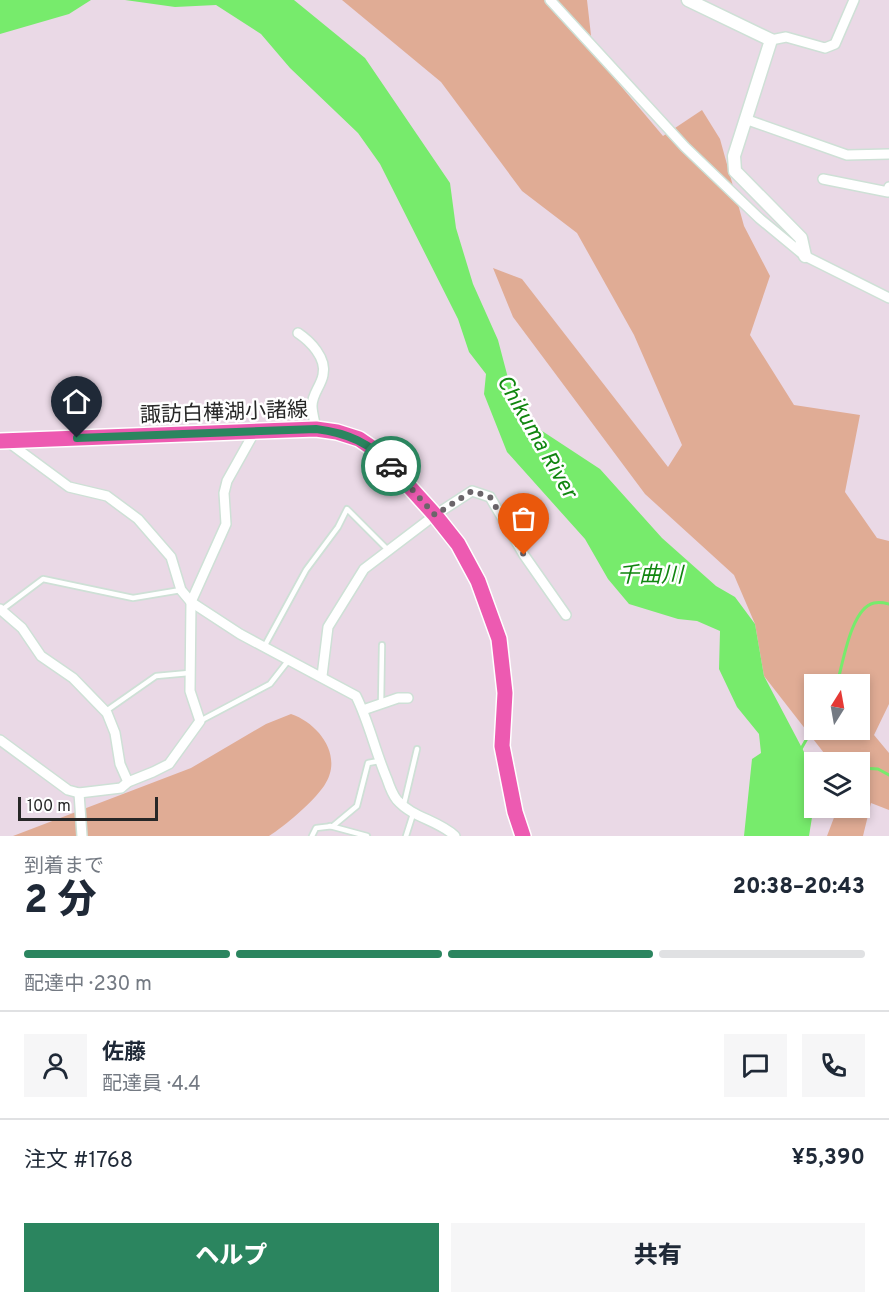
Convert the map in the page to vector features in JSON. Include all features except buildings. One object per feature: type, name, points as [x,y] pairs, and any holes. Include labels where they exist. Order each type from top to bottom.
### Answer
[{"type":"main road","name":"諏訪白樺湖小諸線","points":[[2,439],[316,429],[337,432],[359,439],[378,452],[458,544],[478,581],[499,639],[505,693],[502,746],[515,812],[523,836]]},
{"type":"street","points":[[550,0],[685,147],[759,218],[806,256],[889,298]]},
{"type":"street","points":[[688,0],[771,40],[786,37],[825,48],[835,44],[854,0]]},
{"type":"street","points":[[771,40],[734,156],[735,171],[801,238],[806,256]]},
{"type":"street","points":[[746,119],[847,155],[889,154]]},
{"type":"street","points":[[823,179],[888,192],[889,187]]},
{"type":"street","points":[[297,333],[310,342],[323,363],[323,375],[315,391],[312,406],[316,429]]},
{"type":"street","points":[[0,740],[68,790],[79,793],[121,788],[128,782],[169,764],[200,721],[190,691],[191,602],[226,524],[224,493],[226,481],[255,431]]},
{"type":"street","points":[[2,439],[69,487],[107,496],[138,519],[171,557],[182,590],[191,602],[288,661],[322,676],[356,696],[395,798],[413,814],[436,823],[455,836]]},
{"type":"street","points":[[322,676],[328,627],[364,569],[435,515],[472,491],[490,497],[524,555],[566,615]]},
{"type":"street","points":[[1,609],[22,628],[41,656],[73,678],[106,711],[115,733],[120,764],[128,782]]},
{"type":"street","points":[[363,710],[398,698],[408,698]]},
{"type":"street","points":[[79,793],[82,836]]},
{"type":"lane","points":[[264,647],[306,570],[338,527],[347,509],[389,551]]},
{"type":"lane","points":[[1,609],[43,579],[133,598],[182,590]]},
{"type":"lane","points":[[381,704],[382,645]]},
{"type":"lane","points":[[200,721],[270,684],[288,661]]},
{"type":"lane","points":[[106,711],[156,676],[189,673]]},
{"type":"lane","points":[[403,805],[417,749]]},
{"type":"lane","points":[[330,826],[357,806],[368,763],[379,761]]},
{"type":"lane","points":[[406,836],[413,814]]},
{"type":"lane","points":[[312,836],[316,828],[330,826],[367,836]]},
{"type":"shaded area","points":[[342,0],[587,0],[593,53],[663,136],[702,110],[720,139],[744,226],[770,276],[750,335],[794,405],[860,415],[845,492],[877,538],[889,541],[889,704],[874,735],[889,753],[889,810],[871,803],[870,807],[870,752],[823,752],[814,740],[870,740],[870,674],[804,674],[804,727],[764,676],[755,624],[734,575],[645,494],[513,317],[493,268],[522,279],[668,467],[682,445],[634,335],[577,233],[522,191],[441,82]]},
{"type":"shaded area","points":[[291,714],[311,725],[326,743],[330,753],[330,775],[313,799],[291,820],[269,836],[13,836],[191,768],[266,724]]},
{"type":"shaded area","points":[[834,818],[867,818],[863,836],[827,836]]},
{"type":"water","points":[[0,0],[91,0],[69,14],[0,34]]},
{"type":"water","name":"千曲川","points":[[125,0],[294,0],[365,58],[450,183],[456,228],[473,284],[498,340],[508,378],[533,425],[600,469],[662,538],[716,586],[735,597],[755,624],[764,676],[804,752],[804,818],[812,818],[809,836],[744,836],[752,759],[761,753],[759,734],[737,707],[719,669],[720,631],[697,621],[678,619],[629,604],[608,579],[585,539],[507,452],[484,394],[486,374],[469,352],[458,319],[380,164],[358,133],[290,68],[261,34],[216,5],[175,7]]},
{"type":"waterway","points":[[839,674],[845,650],[859,615],[866,607],[874,603],[889,604]]},
{"type":"waterway","points":[[801,749],[806,740]]},
{"type":"waterway","points":[[870,769],[878,769],[889,775]]},
{"type":"way so far","points":[[391,466],[435,515],[472,491],[490,497],[524,555]]},
{"type":"route","points":[[77,438],[316,429],[337,432],[359,439],[378,452],[391,466]]},
{"type":"water label","name":"Chikuma River","points":[[538,436]]}]
